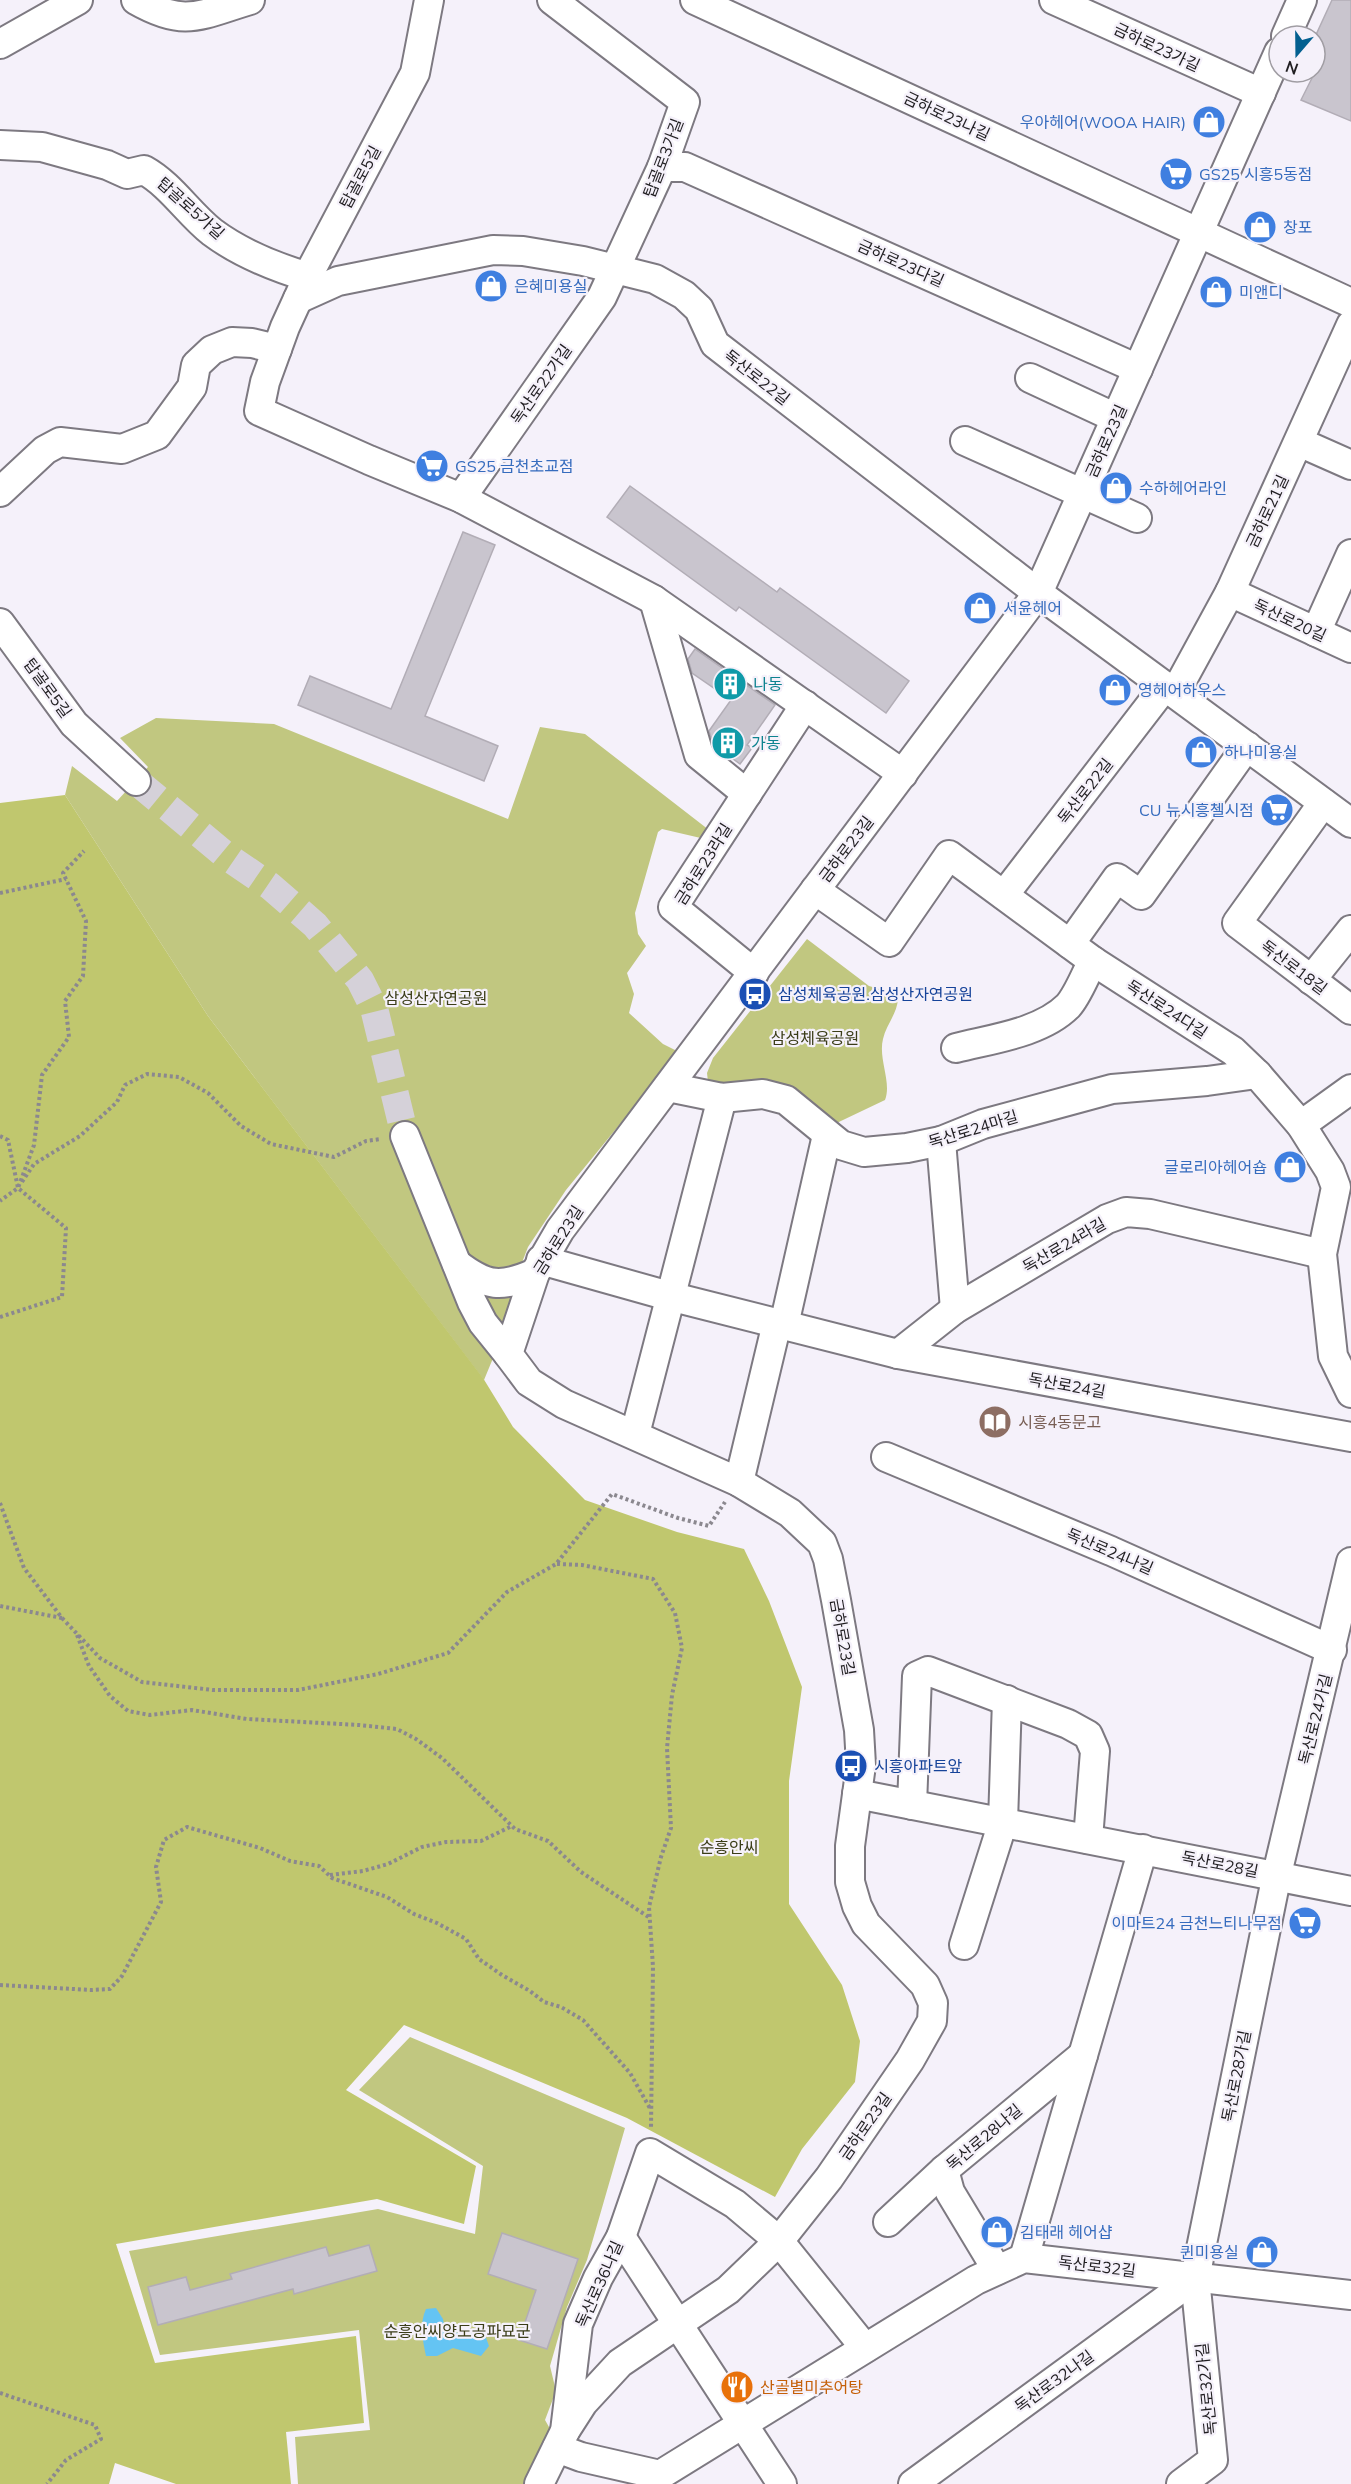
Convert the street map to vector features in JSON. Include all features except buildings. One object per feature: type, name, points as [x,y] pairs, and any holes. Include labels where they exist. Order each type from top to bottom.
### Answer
[{"type":"street","points":[[0,44],[78,0]]},
{"type":"street","points":[[136,0],[164,15],[189,18],[250,0]]},
{"type":"street","name":"탑골로5길","points":[[429,0],[416,73],[303,288],[265,382],[259,411],[462,498]]},
{"type":"street","name":"탑골로3가길","points":[[552,0],[685,102],[662,167],[617,269]]},
{"type":"street","name":"금하로23나길","points":[[695,0],[1199,232]]},
{"type":"street","name":"금하로23가길","points":[[1054,0],[1261,93]]},
{"type":"street","points":[[1291,24],[1302,0]]},
{"type":"street","name":"금하로23길","points":[[779,2241],[829,2178],[910,2060],[932,2021],[933,2003],[925,1985],[876,1937],[856,1906],[850,1882],[850,1846],[861,1765],[859,1730],[828,1559],[822,1543],[811,1530],[739,1482],[564,1404],[529,1382],[508,1354],[538,1266],[560,1230],[1038,593],[1267,79]]},
{"type":"street","name":"탑골로5가길","points":[[0,145],[42,147],[107,165],[127,174],[144,170],[158,178],[213,233],[303,288]]},
{"type":"street","name":"금하로23다길","points":[[662,167],[685,167],[1138,369]]},
{"type":"street","points":[[1199,232],[1351,303]]},
{"type":"street","name":"독산로22길","points":[[303,288],[493,250],[547,254],[655,279],[684,295],[699,309],[715,344],[1038,593],[1351,823]]},
{"type":"street","name":"독산로22가길","points":[[462,498],[602,297],[617,269]]},
{"type":"street","name":"금하로21길","points":[[1170,690],[1230,592],[1351,325]]},
{"type":"street","points":[[0,492],[45,450],[60,442],[122,449],[157,435],[192,387],[196,365],[212,350],[232,342],[252,343],[277,349]]},
{"type":"street","points":[[1029,378],[1116,418]]},
{"type":"street","points":[[965,441],[1137,518]]},
{"type":"street","points":[[1299,442],[1351,465]]},
{"type":"street","points":[[462,498],[654,600],[903,774]]},
{"type":"street","points":[[1316,632],[1351,554]]},
{"type":"street","name":"독산로20길","points":[[1230,592],[1351,648]]},
{"type":"street","points":[[654,600],[699,755],[747,794]]},
{"type":"street","name":"탑골로5길","points":[[0,623],[74,724],[136,781]]},
{"type":"street","name":"독산로22길","points":[[1005,895],[1170,690]]},
{"type":"street","name":"금하로23라길","points":[[754,973],[673,907],[805,705]]},
{"type":"street","points":[[1070,944],[1117,878],[1141,895],[1246,746]]},
{"type":"street","name":"독산로18길","points":[[1323,802],[1237,923],[1351,1010]]},
{"type":"street","name":"독산로24다길","points":[[815,890],[889,942],[949,855],[1093,961],[1233,1051],[1257,1074],[1301,1125],[1330,1171],[1336,1187],[1341,1204],[1322,1254],[1333,1356],[1351,1393]]},
{"type":"street","points":[[1311,980],[1351,930]]},
{"type":"street","points":[[956,1048],[1018,1031],[1052,1018],[1069,1005],[1093,961]]},
{"type":"street","name":"독산로24마길","points":[[668,1087],[722,1098],[763,1094],[786,1100],[841,1146],[864,1152],[907,1148],[941,1141],[983,1124],[1112,1089],[1207,1081],[1257,1074]]},
{"type":"street","points":[[1301,1125],[1351,1089]]},
{"type":"street","points":[[635,1434],[722,1098]]},
{"type":"street","points":[[739,1482],[827,1135]]},
{"type":"street","points":[[405,1136],[483,1323],[508,1354]]},
{"type":"street","points":[[941,1141],[956,1309]]},
{"type":"street","name":"독산로24라길","points":[[898,1354],[956,1309],[1107,1218],[1126,1212],[1150,1214],[1322,1254]]},
{"type":"street","points":[[457,1264],[474,1277],[496,1284],[509,1284],[538,1266]]},
{"type":"street","name":"독산로24길","points":[[538,1266],[669,1296],[898,1354],[1351,1437]]},
{"type":"street","name":"독산로24나길","points":[[886,1457],[1111,1551],[1332,1650]]},
{"type":"street","name":"독산로24가길","points":[[1277,1874],[1332,1650],[1351,1562]]},
{"type":"street","points":[[912,1805],[917,1676],[928,1671],[945,1675],[1068,1724],[1088,1735],[1095,1751],[1088,1839]]},
{"type":"street","points":[[964,1945],[1003,1822],[1007,1700]]},
{"type":"street","name":"독산로28길","points":[[857,1794],[1277,1874],[1351,1891]]},
{"type":"street","points":[[779,2241],[728,2290],[620,2363],[583,2403],[561,2440],[581,2457],[662,2480],[743,2423],[865,2348],[976,2280],[1024,2258],[1143,1849]]},
{"type":"street","name":"독산로28가길","points":[[1195,2278],[1277,1874]]},
{"type":"street","name":"독산로28나길","points":[[888,2222],[944,2170],[1083,2055]]},
{"type":"street","points":[[650,2153],[735,2204],[779,2241],[865,2348]]},
{"type":"street","name":"독산로36나길","points":[[538,2484],[561,2440],[578,2324],[598,2278],[621,2237],[650,2153]]},
{"type":"street","points":[[944,2170],[950,2192],[997,2270]]},
{"type":"street","points":[[621,2237],[782,2484]]},
{"type":"street","name":"독산로32길","points":[[1024,2258],[1351,2295]]},
{"type":"street","name":"독산로32나길","points":[[913,2484],[1195,2278]]},
{"type":"street","name":"독산로32가길","points":[[1181,2484],[1213,2460],[1195,2278]]},
{"type":"path","points":[[18,1188],[34,1144],[42,1076],[69,1036],[65,1001],[83,976],[86,921],[63,873],[84,851]]},
{"type":"path","points":[[0,893],[66,879]]},
{"type":"path","points":[[0,1201],[18,1188],[34,1164],[80,1136],[117,1102],[125,1085],[147,1074],[179,1077],[208,1093],[241,1126],[272,1144],[334,1157],[366,1141],[405,1136]]},
{"type":"path","points":[[0,1136],[8,1140],[18,1188],[66,1228],[62,1297],[0,1317]]},
{"type":"path","points":[[0,1503],[24,1568],[62,1618],[100,1658],[142,1682],[213,1690],[298,1690],[378,1674],[448,1653],[507,1592],[556,1564],[612,1494],[678,1518],[709,1526],[739,1482]]},
{"type":"path","points":[[556,1564],[582,1565],[653,1579],[675,1613],[682,1648],[672,1695],[667,1748],[671,1828],[661,1857],[649,1907],[653,1967],[650,2153]]},
{"type":"path","points":[[0,1606],[62,1618]]},
{"type":"path","points":[[77,1634],[88,1666],[110,1696],[128,1711],[150,1715],[192,1710],[247,1719],[283,1719],[397,1729],[416,1739],[442,1758],[512,1826],[548,1840],[581,1872],[650,1918]]},
{"type":"path","points":[[329,1875],[363,1871],[388,1864],[423,1847],[446,1842],[481,1841],[512,1826]]},
{"type":"path","points":[[0,1985],[110,1989],[122,1976],[161,1902],[156,1867],[164,1840],[187,1827],[260,1848],[290,1862],[319,1866],[329,1875],[387,1897],[414,1914],[437,1923],[466,1939],[479,1959],[502,1975],[530,1990],[544,2002],[561,2007],[583,2020],[630,2073],[651,2110]]},
{"type":"path","points":[[0,2393],[95,2425],[101,2439],[66,2460],[47,2484]]},
{"type":"green space","name":"삼성산자연공원","points":[[156,718],[274,724],[508,819],[540,727],[585,734],[709,830],[705,839],[662,829],[658,832],[635,913],[638,934],[646,946],[627,973],[634,994],[629,1013],[663,1044],[679,1052],[566,1190],[528,1247],[511,1291],[508,1322],[484,1380],[208,1016],[65,795],[72,766],[117,801],[148,767],[120,738]]},
{"type":"green space","name":"순흥안씨","points":[[65,795],[208,1016],[483,1378],[513,1427],[585,1500],[677,1532],[744,1549],[769,1601],[802,1687],[789,1781],[789,1904],[842,1985],[860,2041],[855,2082],[802,2149],[775,2197],[627,2118],[404,2025],[346,2090],[476,2166],[464,2224],[377,2199],[116,2244],[155,2363],[356,2336],[364,2423],[286,2432],[291,2484],[176,2484],[115,2463],[109,2484],[0,2484],[0,803]]},
{"type":"green space","name":"삼성체육공원","points":[[807,939],[869,986],[893,993],[898,999],[896,1010],[884,1034],[882,1047],[887,1086],[885,1100],[822,1130],[800,1110],[708,1082],[707,1073],[713,1058]]},
{"type":"green space","name":"순흥안씨양도공파묘군","points":[[410,2037],[625,2128],[587,2260],[567,2307],[550,2366],[556,2391],[545,2420],[553,2434],[524,2484],[298,2484],[295,2437],[370,2430],[359,2330],[160,2355],[129,2251],[378,2209],[475,2234],[483,2166],[359,2090]]},
{"type":"water","points":[[436,2308],[443,2319],[445,2330],[463,2334],[484,2332],[489,2346],[481,2356],[453,2348],[437,2356],[426,2356],[422,2333],[424,2314],[426,2309]]},
{"type":"tunnel","points":[[136,781],[229,858],[270,886],[315,925],[360,980],[374,1008],[405,1136]]},
{"type":"place","name":"우아헤어(WOOA HAIR)","points":[[1209,122]]},
{"type":"place","name":"GS25 시흥5동점","points":[[1176,174]]},
{"type":"place","name":"창포","points":[[1260,227]]},
{"type":"place","name":"은혜미용실","points":[[491,286]]},
{"type":"place","name":"미앤디","points":[[1216,292]]},
{"type":"place","name":"GS25 금천초교점","points":[[432,466]]},
{"type":"place","name":"수하헤어라인","points":[[1116,488]]},
{"type":"place","name":"서윤헤어","points":[[980,608]]},
{"type":"place","name":"나동","points":[[730,684]]},
{"type":"place","name":"영헤어하우스","points":[[1115,690]]},
{"type":"place","name":"가동","points":[[728,743]]},
{"type":"place","name":"하나미용실","points":[[1201,752]]},
{"type":"place","name":"CU 뉴시흥첼시점","points":[[1277,810]]},
{"type":"place","name":"삼성체육공원.삼성산자연공원","points":[[755,994]]},
{"type":"place","name":"글로리아헤어숍","points":[[1290,1167]]},
{"type":"place","name":"시흥4동문고","points":[[995,1422]]},
{"type":"place","name":"시흥아파트앞","points":[[851,1766]]},
{"type":"place","name":"이마트24 금천느티나무점","points":[[1305,1923]]},
{"type":"place","name":"김태래 헤어샵","points":[[997,2232]]},
{"type":"place","name":"퀸미용실","points":[[1262,2252]]},
{"type":"place","name":"산골별미추어탕","points":[[737,2387]]}]
